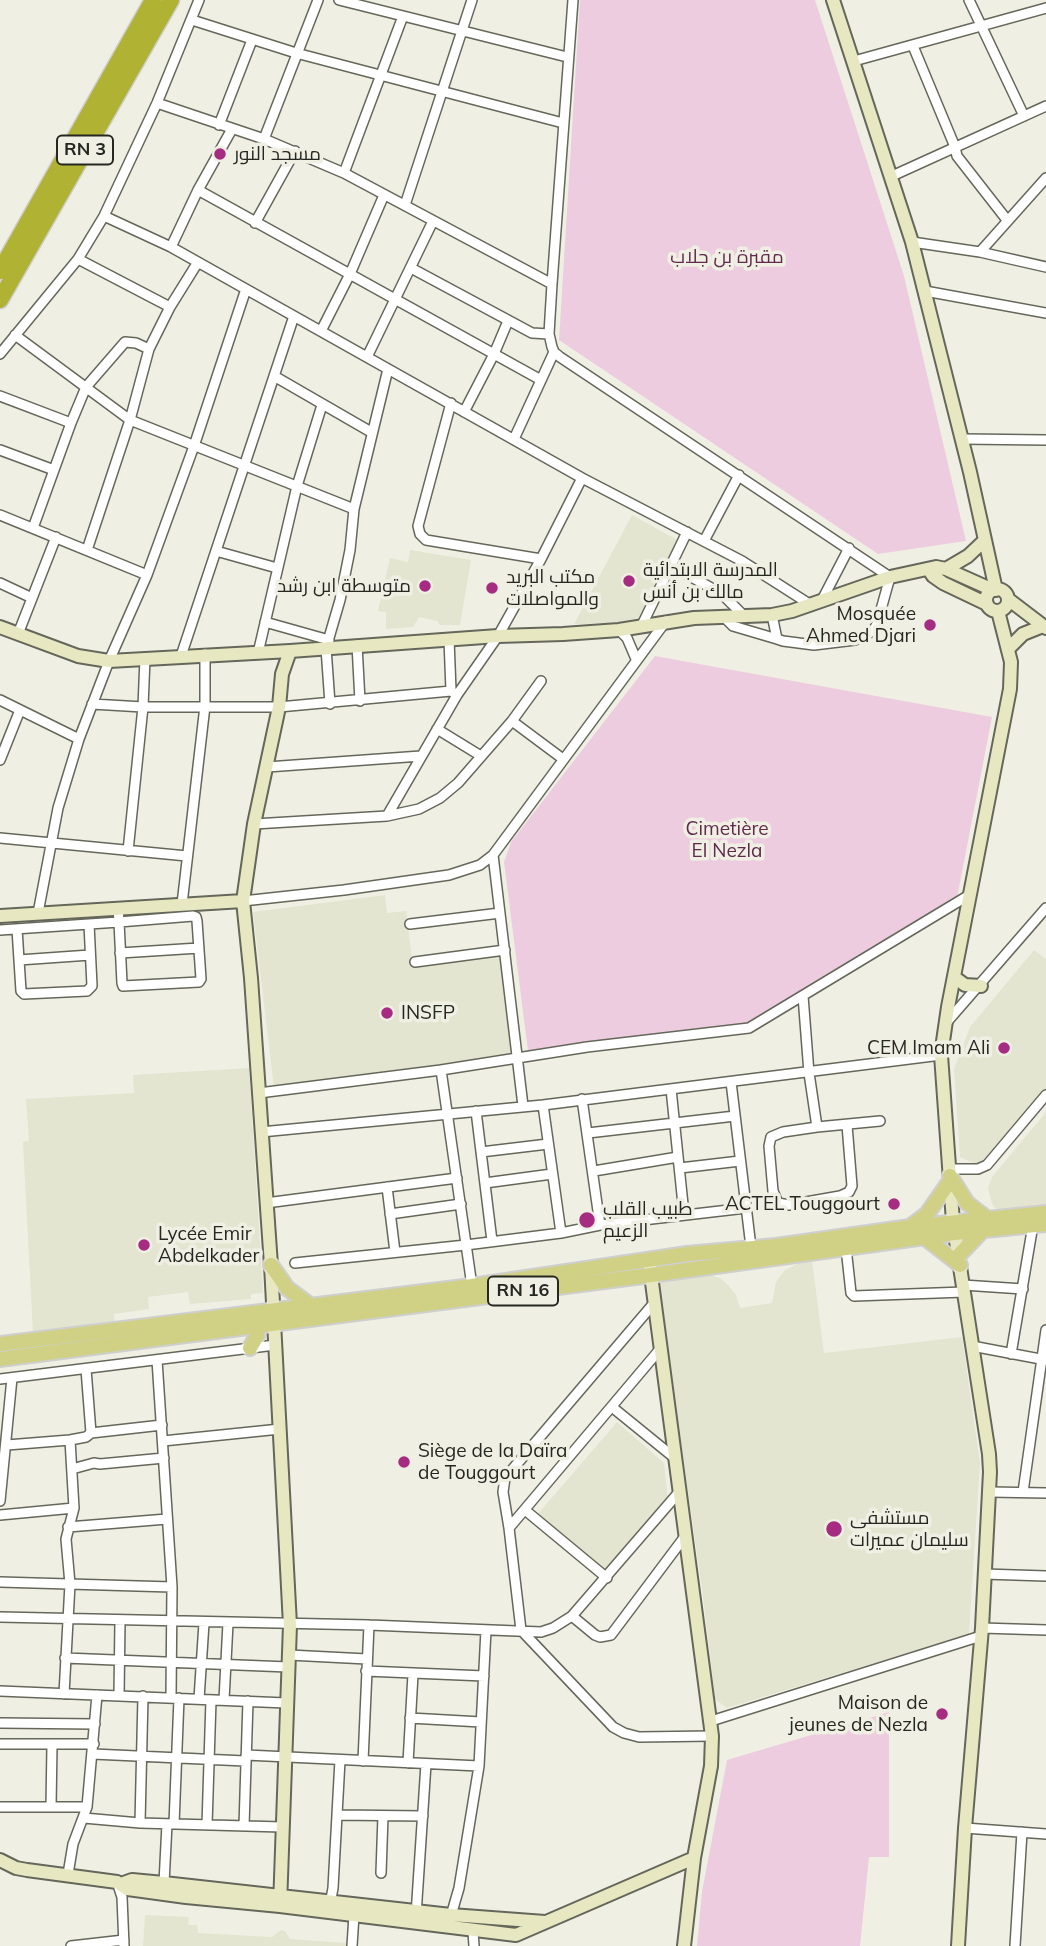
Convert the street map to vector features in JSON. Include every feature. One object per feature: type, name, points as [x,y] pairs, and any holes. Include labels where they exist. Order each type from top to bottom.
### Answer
[{"type":"highway","name":"RN 3","points":[[0,271],[153,0]]},
{"type":"highway","name":"RN 3","points":[[0,300],[171,0]]},
{"type":"main road","points":[[910,1227],[927,1214],[950,1175],[985,1226],[960,1260],[924,1237]]},
{"type":"main road","name":"RN 16","points":[[985,1226],[1046,1213]]},
{"type":"main road","name":"RN 16","points":[[0,1344],[274,1317],[650,1267],[751,1247],[776,1246],[910,1227],[1039,1225]]},
{"type":"main road","name":"RN 16","points":[[0,1359],[256,1326],[274,1317],[311,1306],[472,1286],[846,1248],[924,1237],[953,1228]]},
{"type":"main road","points":[[271,1265],[287,1288],[311,1306]]},
{"type":"main road","points":[[250,1348],[257,1336],[256,1326]]},
{"type":"street","points":[[0,354],[78,258],[104,216],[157,103],[200,0]]},
{"type":"street","points":[[264,139],[318,0]]},
{"type":"street","points":[[339,0],[567,57]]},
{"type":"street","points":[[405,205],[472,0]]},
{"type":"street","points":[[514,439],[554,352],[550,334],[551,284],[573,0]]},
{"type":"street","points":[[833,0],[912,242],[962,439],[994,590]]},
{"type":"street","points":[[969,0],[1024,116]]},
{"type":"street","points":[[854,61],[1046,8]]},
{"type":"street","points":[[344,173],[403,16]]},
{"type":"street","points":[[192,20],[296,54],[563,123]]},
{"type":"street","points":[[219,125],[252,40]]},
{"type":"street","points":[[913,46],[960,161],[1007,220]]},
{"type":"street","points":[[157,103],[295,150],[344,173],[551,284]]},
{"type":"street","points":[[892,176],[1046,106]]},
{"type":"street","points":[[171,247],[198,190],[232,129]]},
{"type":"street","points":[[255,223],[295,150]]},
{"type":"street","points":[[981,252],[1046,178]]},
{"type":"street","points":[[198,190],[541,380]]},
{"type":"street","points":[[321,331],[350,274],[384,195]]},
{"type":"street","points":[[104,216],[171,247],[582,478],[816,603]]},
{"type":"street","points":[[367,357],[433,221]]},
{"type":"street","points":[[912,242],[981,252],[1046,267]]},
{"type":"street","points":[[78,258],[170,307]]},
{"type":"street","points":[[87,550],[130,419],[149,349],[170,307],[198,262]]},
{"type":"street","points":[[411,268],[532,333],[550,334]]},
{"type":"street","points":[[38,913],[58,808],[79,739],[146,575],[194,446],[246,289]]},
{"type":"street","points":[[925,291],[1046,313]]},
{"type":"street","points":[[181,656],[294,316]]},
{"type":"street","points":[[464,412],[508,321]]},
{"type":"street","points":[[15,335],[130,419],[354,509]]},
{"type":"street","points":[[33,528],[86,387],[125,342],[136,343],[149,349]]},
{"type":"street","points":[[554,352],[890,577]]},
{"type":"street","points":[[330,704],[328,644],[350,550],[354,509],[388,369]]},
{"type":"street","points":[[274,376],[371,432]]},
{"type":"street","points":[[0,396],[71,423]]},
{"type":"street","points":[[451,404],[418,526],[420,534],[426,540],[541,559]]},
{"type":"street","points":[[258,653],[297,486],[322,405]]},
{"type":"street","points":[[962,439],[1046,440]]},
{"type":"street","points":[[0,450],[54,470]]},
{"type":"street","points":[[704,541],[739,475]]},
{"type":"street","points":[[387,816],[438,729],[454,693],[498,636],[582,478]]},
{"type":"street","points":[[1,519],[33,528],[146,575]]},
{"type":"street","points":[[642,625],[687,532]]},
{"type":"street","points":[[18,634],[56,537]]},
{"type":"street","points":[[946,569],[968,556],[985,540]]},
{"type":"street","points":[[816,603],[849,548]]},
{"type":"street","points":[[216,551],[278,568]]},
{"type":"street","points":[[670,565],[722,594],[744,616]]},
{"type":"street","points":[[0,627],[78,656],[109,662],[205,654],[284,652],[328,644],[357,645],[619,630],[666,621],[772,615],[890,577],[936,567],[1003,591],[1007,599],[1045,627]]},
{"type":"street","points":[[929,570],[943,583],[992,607],[1004,608],[1007,599]]},
{"type":"street","points":[[724,617],[733,626],[777,639],[814,645],[843,643],[866,636],[877,624],[890,577]]},
{"type":"street","points":[[0,583],[32,598]]},
{"type":"street","points":[[958,1946],[990,1492],[989,1454],[953,1228],[941,1055],[1009,703],[1011,662],[986,597],[994,590]]},
{"type":"street","points":[[772,615],[777,639]]},
{"type":"street","points":[[0,930],[89,924],[118,915],[182,904],[243,901],[344,890],[469,870],[493,855],[666,621]]},
{"type":"street","points":[[265,622],[328,644]]},
{"type":"street","points":[[1007,649],[1023,634],[1045,627]]},
{"type":"street","points":[[619,630],[627,638],[636,659]]},
{"type":"street","points":[[449,639],[454,693]]},
{"type":"street","points":[[357,645],[360,701]]},
{"type":"street","points":[[280,1900],[290,1625],[271,1265],[243,901],[254,824],[279,707],[284,652]]},
{"type":"street","points":[[182,904],[205,706],[205,654]]},
{"type":"street","points":[[128,851],[143,707],[145,658]]},
{"type":"street","points":[[254,824],[387,816],[419,809],[440,798],[458,783],[512,721],[541,681]]},
{"type":"street","points":[[92,704],[143,707],[279,707],[454,693]]},
{"type":"street","points":[[0,700],[79,739]]},
{"type":"street","points":[[0,760],[20,710]]},
{"type":"street","points":[[512,721],[563,759]]},
{"type":"street","points":[[438,729],[481,756]]},
{"type":"street","points":[[267,766],[421,756]]},
{"type":"street","points":[[0,838],[187,856]]},
{"type":"street","points":[[493,855],[523,1106]]},
{"type":"street","points":[[258,1093],[518,1060],[587,1047],[741,1030],[757,1025],[971,894]]},
{"type":"street","points":[[945,1024],[981,986],[1046,908]]},
{"type":"street","points":[[0,916],[38,913],[192,916],[197,921],[201,979],[196,984],[123,986],[118,915]]},
{"type":"street","points":[[410,923],[500,913]]},
{"type":"street","points":[[17,929],[21,990],[24,993],[87,991],[92,986],[89,924]]},
{"type":"street","points":[[120,953],[199,948]]},
{"type":"street","points":[[415,962],[505,950]]},
{"type":"street","points":[[19,960],[90,955]]},
{"type":"street","points":[[954,977],[965,985],[981,986]]},
{"type":"street","points":[[803,996],[809,1073],[817,1128]]},
{"type":"street","points":[[261,1132],[543,1105],[941,1055]]},
{"type":"street","points":[[441,1070],[472,1286]]},
{"type":"street","points":[[732,1082],[751,1247]]},
{"type":"street","points":[[671,1089],[684,1214]]},
{"type":"street","points":[[950,1175],[987,1165],[1046,1095]]},
{"type":"street","points":[[582,1099],[600,1225]]},
{"type":"street","points":[[543,1105],[561,1233]]},
{"type":"street","points":[[476,1111],[492,1241]]},
{"type":"street","points":[[588,1133],[735,1116]]},
{"type":"street","points":[[847,1125],[852,1186],[849,1192],[789,1205],[778,1203],[773,1191],[769,1146],[771,1137],[783,1132],[880,1121]]},
{"type":"street","points":[[481,1152],[548,1144]]},
{"type":"street","points":[[594,1171],[678,1157]]},
{"type":"street","points":[[680,1168],[740,1161]]},
{"type":"street","points":[[485,1183],[552,1174]]},
{"type":"street","points":[[266,1203],[457,1178]]},
{"type":"street","points":[[387,1187],[395,1252]]},
{"type":"street","points":[[390,1214],[461,1204]]},
{"type":"street","points":[[296,1263],[561,1233],[600,1225],[746,1208]]},
{"type":"street","points":[[1011,1354],[1039,1225]]},
{"type":"street","points":[[846,1248],[851,1293],[854,1296],[963,1288],[1023,1289]]},
{"type":"street","points":[[650,1267],[712,1736],[711,1766],[694,1858],[684,1946]]},
{"type":"street","points":[[655,1302],[505,1478],[503,1492],[521,1630],[613,1727],[639,1737],[712,1736]]},
{"type":"street","points":[[1023,1492],[1044,1360],[1046,1329]]},
{"type":"street","points":[[0,1379],[275,1345]]},
{"type":"street","points":[[972,1346],[1044,1360]]},
{"type":"street","points":[[509,1528],[661,1348]]},
{"type":"street","points":[[157,1360],[172,1587],[176,1758],[164,1883]]},
{"type":"street","points":[[86,1369],[91,1433]]},
{"type":"street","points":[[0,1501],[12,1378]]},
{"type":"street","points":[[612,1407],[676,1459]]},
{"type":"street","points":[[7,1445],[70,1440],[86,1437],[91,1433],[162,1425]]},
{"type":"street","points":[[163,1441],[280,1429]]},
{"type":"street","points":[[64,1693],[66,1618],[70,1584],[66,1539],[74,1508],[70,1440]]},
{"type":"street","points":[[72,1469],[94,1463],[164,1458]]},
{"type":"street","points":[[0,1617],[369,1625],[541,1632],[572,1616],[680,1491]]},
{"type":"street","points":[[990,1492],[1046,1493]]},
{"type":"street","points":[[0,1515],[74,1508]]},
{"type":"street","points":[[525,1510],[607,1578]]},
{"type":"street","points":[[68,1527],[167,1520]]},
{"type":"street","points":[[572,1616],[595,1635],[600,1637],[611,1634],[686,1535]]},
{"type":"street","points":[[984,1574],[1046,1576]]},
{"type":"street","points":[[0,1582],[172,1587]]},
{"type":"street","points":[[119,1696],[120,1620]]},
{"type":"street","points":[[198,1699],[204,1623]]},
{"type":"street","points":[[225,1700],[228,1623]]},
{"type":"street","points":[[363,1761],[369,1625]]},
{"type":"street","points":[[711,1721],[982,1632],[1046,1629]]},
{"type":"street","points":[[450,1921],[470,1830],[479,1766],[486,1630]]},
{"type":"street","points":[[65,1658],[201,1664],[367,1659]]},
{"type":"street","points":[[366,1671],[484,1676]]},
{"type":"street","points":[[408,1763],[413,1674]]},
{"type":"street","points":[[0,1691],[286,1703]]},
{"type":"street","points":[[68,1874],[74,1844],[87,1807],[97,1695]]},
{"type":"street","points":[[140,1823],[143,1696]]},
{"type":"street","points":[[207,1825],[211,1700]]},
{"type":"street","points":[[244,1826],[248,1701]]},
{"type":"street","points":[[410,1718],[481,1722]]},
{"type":"street","points":[[0,1723],[95,1724]]},
{"type":"street","points":[[0,1744],[52,1745],[141,1757],[285,1758],[479,1766]]},
{"type":"street","points":[[51,1807],[52,1745]]},
{"type":"street","points":[[329,1906],[340,1760]]},
{"type":"street","points":[[416,1917],[426,1764]]},
{"type":"street","points":[[0,1807],[87,1807]]},
{"type":"street","points":[[337,1815],[423,1816]]},
{"type":"street","points":[[381,1873],[383,1816]]},
{"type":"street","points":[[84,1818],[140,1823],[282,1828]]},
{"type":"street","points":[[965,1828],[1046,1834]]},
{"type":"street","points":[[1015,1946],[1022,1832]]},
{"type":"street","points":[[518,1941],[545,1922],[694,1858]]},
{"type":"street","points":[[0,1860],[16,1868],[119,1883],[132,1880],[164,1883],[187,1891]]},
{"type":"street","points":[[119,1883],[127,1889],[187,1891],[280,1900],[450,1921],[545,1922]]},
{"type":"street","points":[[71,1946],[124,1943],[119,1883]]},
{"type":"street","points":[[329,1906],[354,1915],[416,1917]]},
{"type":"street","points":[[352,1946],[354,1915]]},
{"type":"street","points":[[513,1920],[518,1941]]},
{"type":"street","points":[[450,1921],[473,1931],[518,1941]]},
{"type":"street","points":[[473,1931],[474,1946]]},
{"type":"shaded area","name":"المدرسة الابتدائية مالك بن أنس","points":[[632,515],[681,542],[641,619],[630,623],[574,624]]},
{"type":"shaded area","name":"متوسطة ابن رشد","points":[[410,550],[471,560],[460,625],[440,625],[437,621],[419,617],[413,627],[386,629],[386,612],[378,611],[390,558],[408,562]]},
{"type":"shaded area","name":"INSFP","points":[[385,895],[387,913],[406,911],[413,966],[501,956],[514,1059],[274,1088],[253,912]]},
{"type":"shaded area","name":"CEM Imam Ali","points":[[1034,950],[1046,959],[1046,1089],[982,1167],[960,1157],[954,1069],[970,1027]]},
{"type":"shaded area","name":"Lycée Emir Abdelkader","points":[[249,1068],[263,1293],[251,1294],[251,1299],[190,1304],[188,1292],[148,1297],[149,1309],[114,1314],[115,1325],[33,1334],[23,1142],[29,1141],[26,1099],[134,1093],[133,1075]]},
{"type":"shaded area","points":[[1046,1112],[1046,1208],[1000,1211],[993,1206],[990,1197],[988,1188],[992,1177]]},
{"type":"shaded area","name":"مستشفى سليمان عميرات","points":[[812,1260],[824,1353],[962,1337],[980,1463],[969,1634],[727,1708],[715,1699],[658,1282],[710,1275],[720,1278],[736,1295],[740,1308],[772,1303],[776,1282],[784,1271]]},
{"type":"shaded area","points":[[617,1422],[664,1463],[668,1501],[606,1574],[537,1515]]},
{"type":"shaded area","points":[[145,1915],[189,1917],[188,1925],[197,1925],[198,1933],[272,1937],[281,1930],[285,1931],[290,1939],[347,1943],[347,1946],[143,1946]]},
{"type":"green space","name":"مقبرة بن جلاب","points":[[580,0],[815,0],[904,276],[966,541],[878,554],[559,340]]},
{"type":"green space","name":"Cimetière El Nezla","points":[[655,656],[992,717],[957,898],[749,1024],[528,1051],[504,862],[511,842]]},
{"type":"green space","points":[[889,1712],[889,1857],[869,1857],[860,1946],[697,1946],[702,1892],[727,1760]]},
{"type":"place","name":"مسجد النور","points":[[220,154]]},
{"type":"place","name":"المدرسة الابتدائية مالك بن أنس","points":[[629,581]]},
{"type":"place","name":"متوسطة ابن رشد","points":[[425,586]]},
{"type":"place","name":"مكتب البريد والمواصلات","points":[[492,588]]},
{"type":"place","name":"Mosquée Ahmed Djari","points":[[930,625]]},
{"type":"place","name":"INSFP","points":[[387,1013]]},
{"type":"place","name":"CEM Imam Ali","points":[[1004,1048]]},
{"type":"place","name":"ACTEL Touggourt","points":[[894,1204]]},
{"type":"place","name":"طبيب القلب الزعيم","points":[[587,1220]]},
{"type":"place","name":"Lycée Emir Abdelkader","points":[[144,1245]]},
{"type":"place","name":"Siège de la Daïra de Touggourt","points":[[404,1462]]},
{"type":"place","name":"مستشفى سليمان عميرات","points":[[834,1529]]},
{"type":"place","name":"Maison de jeunes de Nezla","points":[[942,1714]]}]
